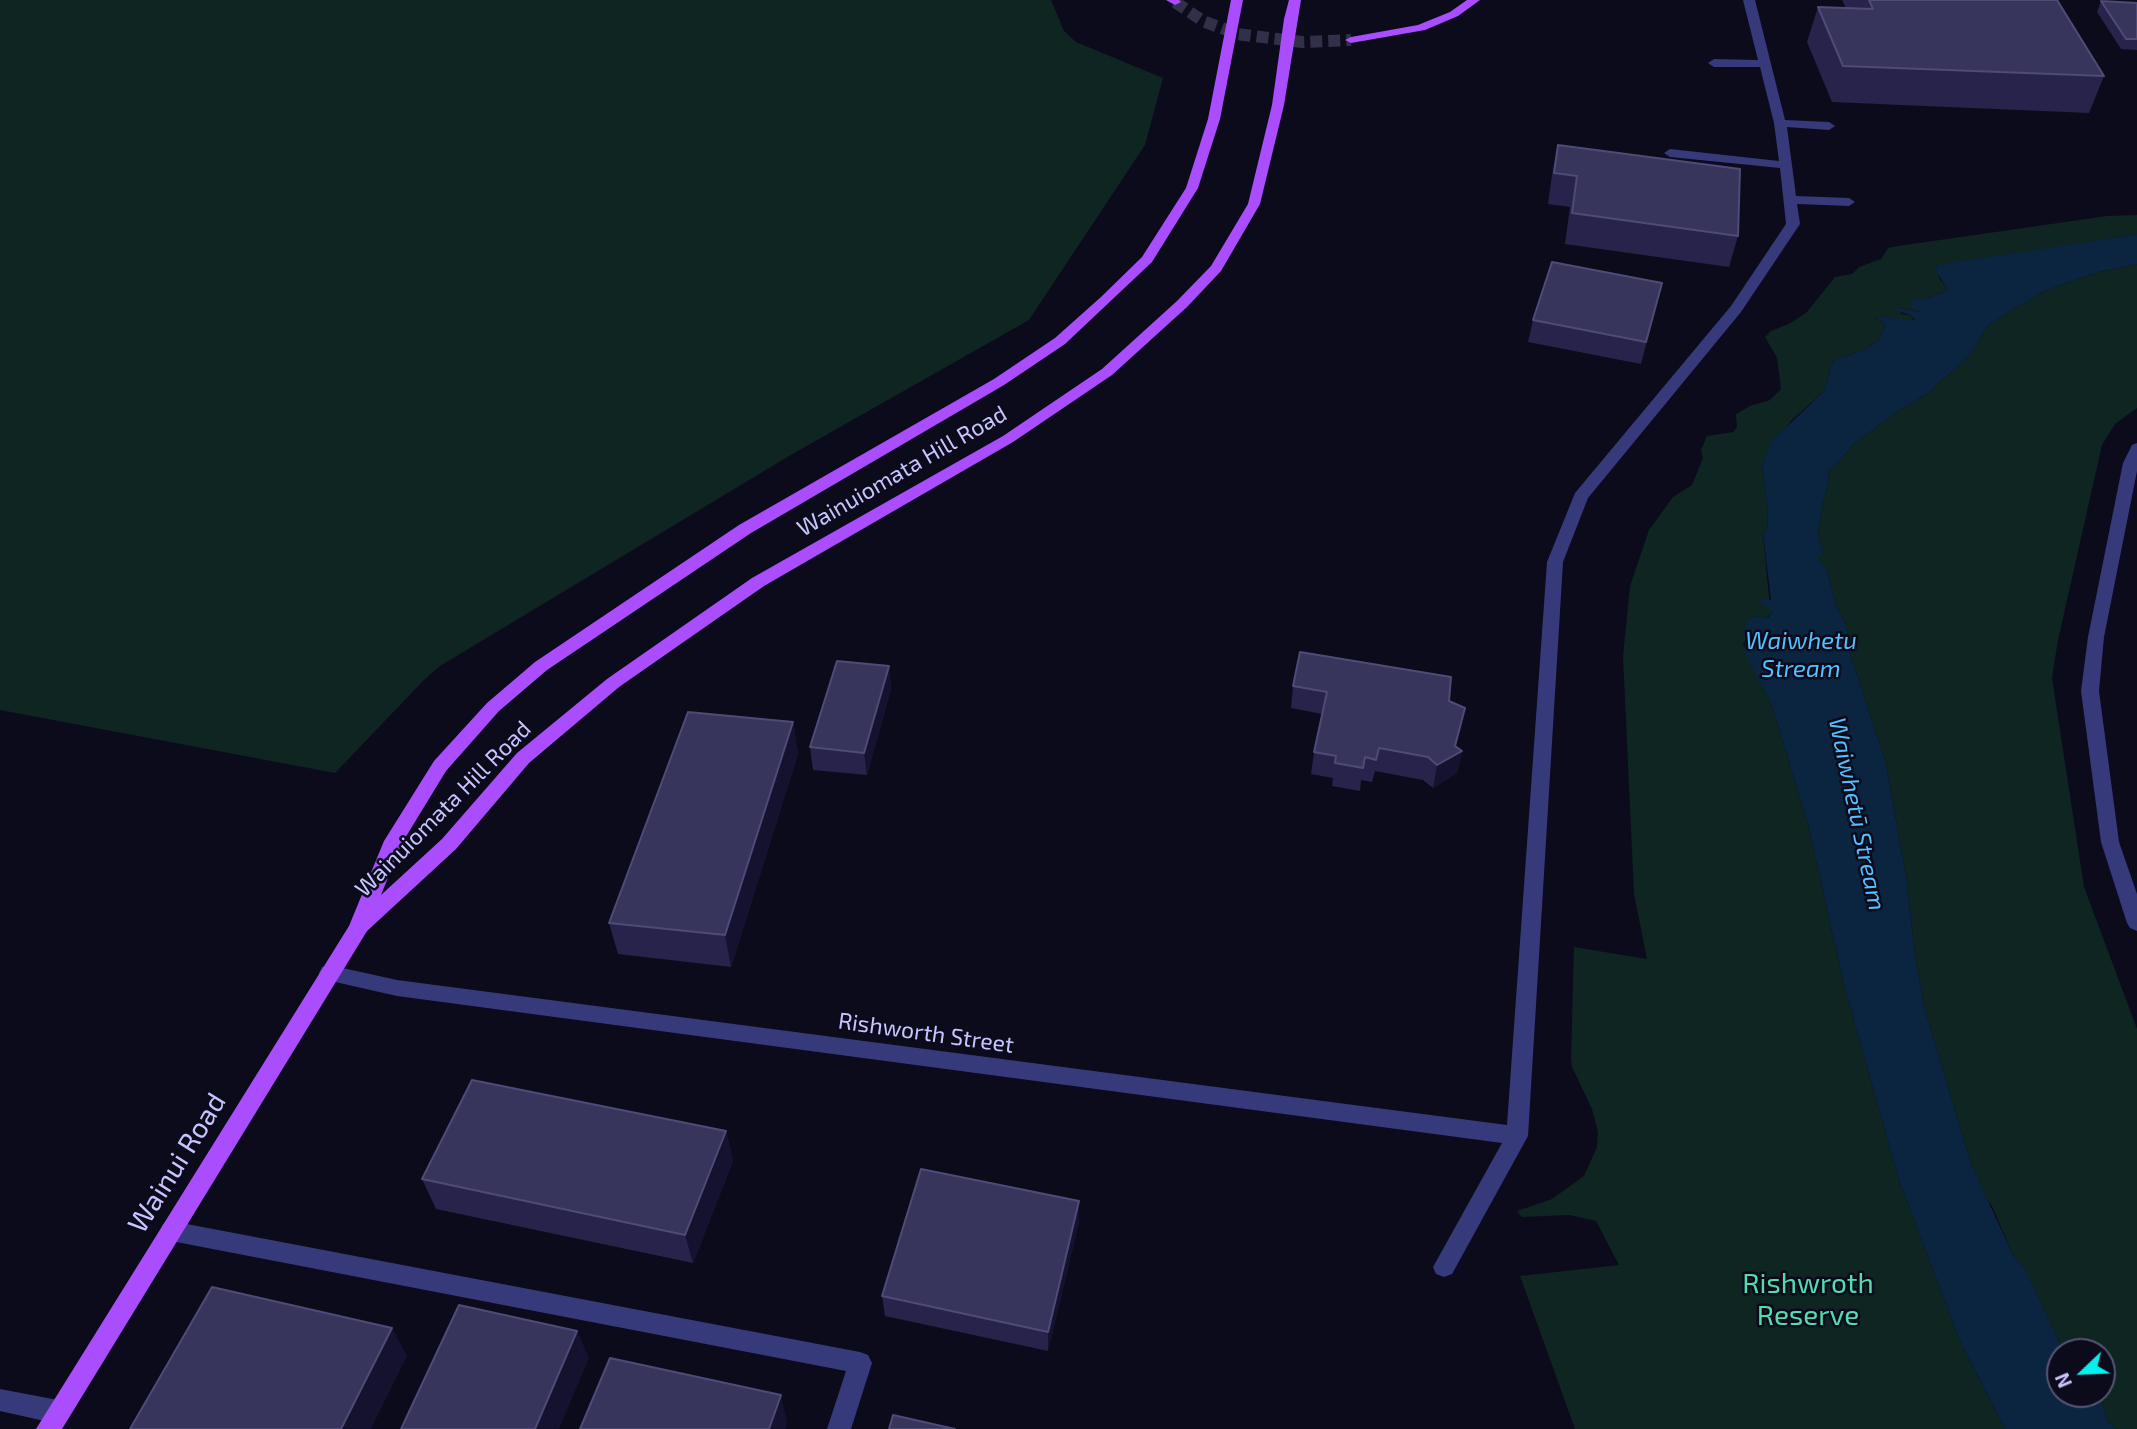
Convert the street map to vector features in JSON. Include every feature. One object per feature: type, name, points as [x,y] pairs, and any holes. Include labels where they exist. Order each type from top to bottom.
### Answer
[{"type":"main road","name":"Wainuiomata Hill Road","points":[[358,929],[393,841],[440,766],[493,707],[531,674],[745,529],[999,382],[1060,341],[1147,258],[1192,188],[1214,119],[1237,0]]},
{"type":"main road","name":"Wainuiomata Hill Road","points":[[358,929],[449,844],[523,758],[613,683],[758,582],[1007,439],[1107,372],[1182,304],[1216,268],[1254,204],[1279,105],[1295,0]]},
{"type":"main road","points":[[1351,40],[1421,28],[1454,14],[1474,0]]},
{"type":"main road","name":"Wainui Road","points":[[53,1421],[358,929]]},
{"type":"street","points":[[1444,1267],[1517,1136],[1555,562],[1581,497],[1736,309],[1793,224],[1780,123],[1749,0]]},
{"type":"street","points":[[1714,63],[1765,64]]},
{"type":"street","points":[[1780,123],[1829,126]]},
{"type":"street","points":[[1671,153],[1784,165]]},
{"type":"street","points":[[1791,200],[1849,202]]},
{"type":"street","points":[[2137,448],[2096,636],[2090,691],[2110,842],[2137,923]]},
{"type":"street","name":"Rishworth Street","points":[[329,973],[397,988],[1517,1136]]},
{"type":"street","points":[[170,1231],[860,1363],[839,1429]]},
{"type":"street","points":[[0,1400],[53,1421]]},
{"type":"green space","points":[[0,0],[1051,0],[1064,31],[1076,42],[1163,78],[1145,145],[1029,320],[789,456],[440,666],[335,773],[0,710]]},
{"type":"green space","name":"Rishwroth Reserve","points":[[2137,215],[2137,234],[1936,267],[1939,278],[1948,290],[1927,299],[1912,299],[1920,312],[1900,308],[1901,314],[1911,315],[1914,321],[1875,318],[1886,324],[1879,340],[1866,349],[1833,361],[1824,391],[1791,421],[1762,464],[1768,514],[1767,530],[1763,534],[1772,611],[1767,618],[1756,616],[1743,645],[1771,703],[1808,824],[1844,985],[1899,1180],[1960,1341],[2005,1429],[1575,1429],[1520,1276],[1619,1265],[1596,1221],[1569,1215],[1522,1217],[1517,1211],[1552,1199],[1584,1176],[1597,1147],[1598,1132],[1592,1109],[1572,1067],[1571,1059],[1574,947],[1647,959],[1634,894],[1623,656],[1630,586],[1649,530],[1673,497],[1692,485],[1703,458],[1701,450],[1707,436],[1733,432],[1737,427],[1736,414],[1770,400],[1781,389],[1777,358],[1765,337],[1807,312],[1835,277],[1852,274],[1859,267],[1881,259],[1888,248],[2107,216]]},
{"type":"green space","points":[[2137,264],[2137,408],[2115,424],[2102,445],[2058,640],[2052,678],[2084,887],[2137,1029],[2137,1429],[2116,1429],[2107,1420],[2104,1408],[2116,1408],[2116,1338],[2057,1338],[2025,1270],[2013,1255],[1992,1206],[1982,1194],[1925,1010],[1914,949],[1907,882],[1886,764],[1849,650],[1847,627],[1836,606],[1827,570],[1816,559],[1823,554],[1818,532],[1829,482],[1828,473],[1855,443],[1902,408],[1926,395],[1971,354],[1987,326],[2047,290],[2099,272]]},
{"type":"water","name":"Waiwhetu Stream","points":[[2137,234],[2137,264],[2099,272],[2047,290],[2015,308],[1987,326],[1971,354],[1926,395],[1902,408],[1855,443],[1828,473],[1829,482],[1818,532],[1823,554],[1817,559],[1827,570],[1836,606],[1847,627],[1849,650],[1886,764],[1907,882],[1914,949],[1925,1010],[1971,1164],[2013,1255],[2025,1269],[2057,1338],[2046,1338],[2046,1408],[2104,1408],[2107,1420],[2116,1429],[2005,1429],[1960,1341],[1899,1180],[1844,985],[1808,824],[1771,703],[1744,651],[1746,638],[1743,634],[1747,621],[1756,616],[1768,618],[1772,611],[1759,602],[1761,599],[1771,600],[1763,534],[1767,530],[1768,514],[1762,465],[1772,441],[1824,391],[1833,361],[1866,349],[1879,340],[1886,324],[1874,317],[1915,320],[1911,315],[1894,310],[1900,308],[1920,312],[1911,307],[1912,299],[1927,299],[1948,290],[1935,270],[1938,265]]},
{"type":"building","points":[[1869,0],[2057,0],[2104,76],[1843,66],[1818,7],[1873,9]]},
{"type":"building","points":[[2101,1],[2137,3],[2137,39],[2126,39]]},
{"type":"building","points":[[1558,145],[1740,169],[1738,236],[1572,213],[1577,176],[1554,173]]},
{"type":"building","points":[[1552,262],[1662,283],[1646,342],[1533,320]]},
{"type":"building","points":[[1300,652],[1451,677],[1449,701],[1465,708],[1455,746],[1462,751],[1437,765],[1428,757],[1379,748],[1376,760],[1365,757],[1363,768],[1335,763],[1336,756],[1314,752],[1327,692],[1293,686]]},
{"type":"building","points":[[837,661],[889,666],[864,753],[810,747]]},
{"type":"building","points":[[688,712],[793,722],[725,935],[609,923]]},
{"type":"building","points":[[472,1080],[726,1131],[685,1235],[422,1179]]},
{"type":"building","points":[[921,1169],[1079,1201],[1048,1332],[882,1296]]},
{"type":"building","points":[[212,1287],[392,1328],[341,1429],[130,1429]]},
{"type":"building","points":[[459,1305],[577,1331],[535,1429],[401,1429]]},
{"type":"building","points":[[610,1358],[781,1395],[769,1429],[580,1429]]},
{"type":"building","points":[[893,1415],[955,1429],[889,1429]]},
{"type":"tunnel","points":[[1175,2],[1203,21],[1237,34],[1302,42],[1351,40]]},
{"type":"water label","name":"Waiwhetū Stream","points":[[1857,814]]}]
